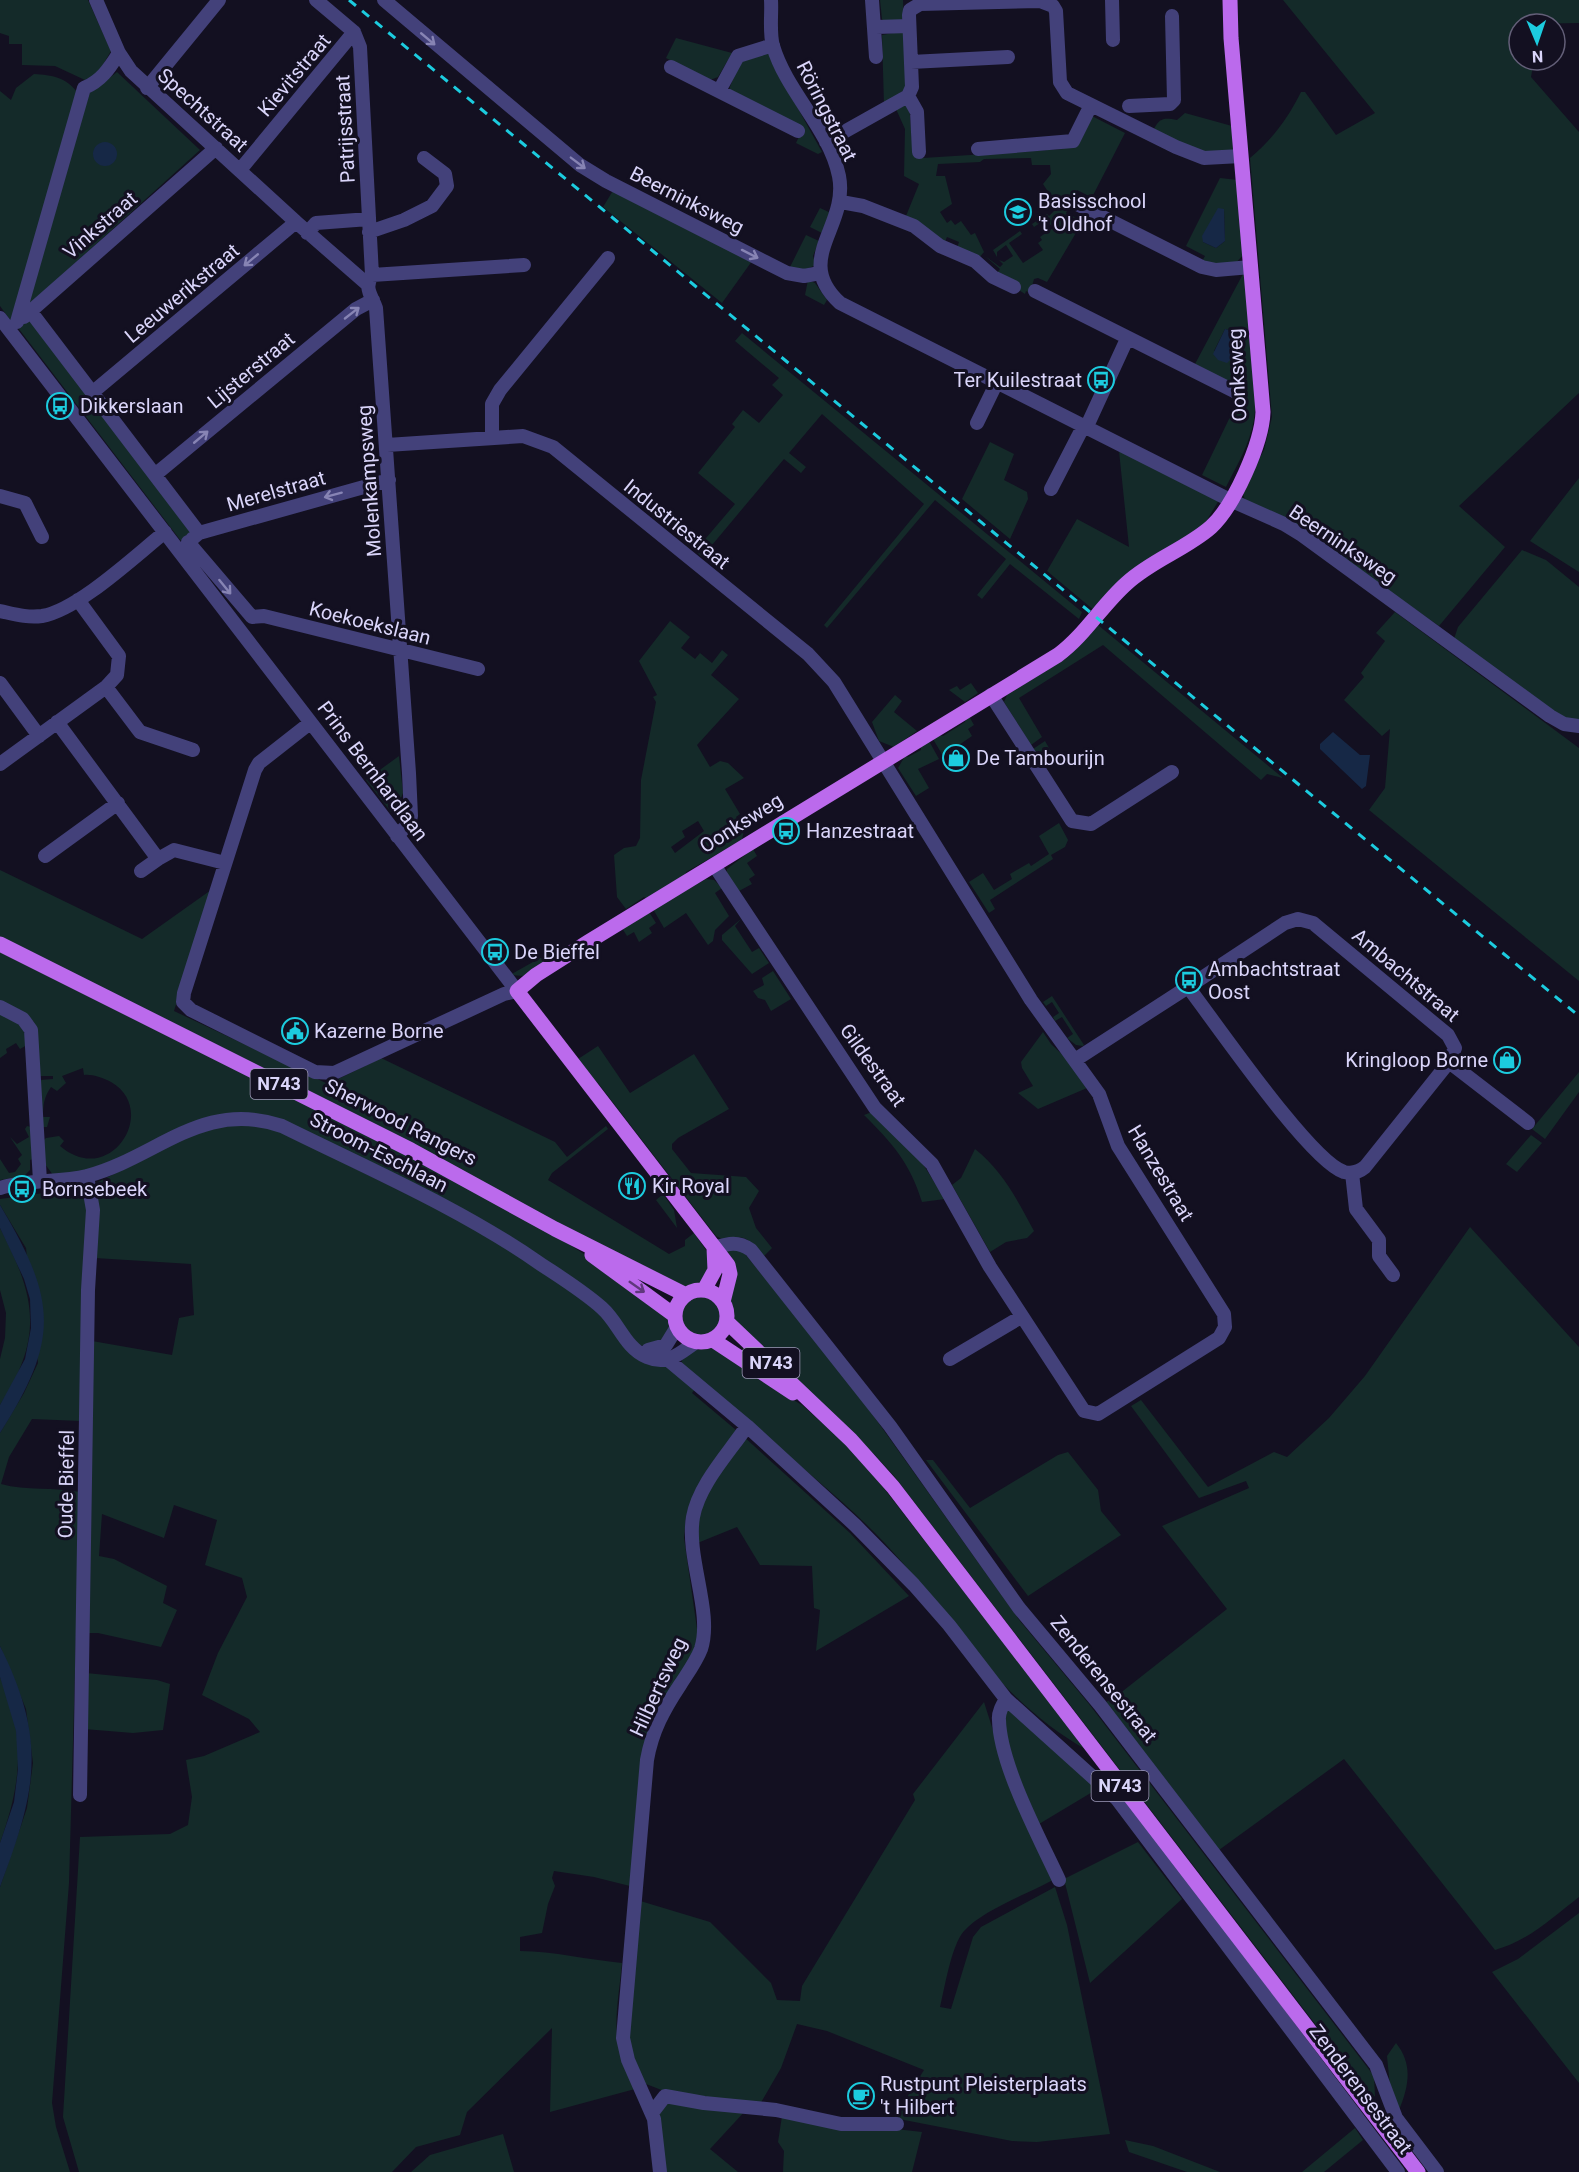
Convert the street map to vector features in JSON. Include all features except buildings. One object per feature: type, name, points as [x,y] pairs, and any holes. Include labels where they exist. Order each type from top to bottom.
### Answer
[{"type":"main road","name":"Oonksweg","points":[[517,991],[536,975],[1072,645],[1131,579],[1211,527],[1230,500],[1254,456],[1262,425],[1231,38],[1230,0]]},
{"type":"main road","name":"Sherwood Rangers","points":[[0,944],[411,1150],[555,1228],[686,1295]]},
{"type":"main road","name":"Prins Bernhardlaan","points":[[517,991],[728,1265],[729,1274],[723,1302]]},
{"type":"main road","name":"Sherwood Rangers","points":[[555,1228],[676,1321]]},
{"type":"main road","points":[[704,1290],[715,1270],[714,1248]]},
{"type":"main road","points":[[676,1321],[676,1307],[686,1295],[704,1290],[711,1292],[723,1302],[727,1322]]},
{"type":"main road","name":"N743","points":[[676,1321],[687,1339],[696,1342]]},
{"type":"main road","name":"N743","points":[[713,1340],[724,1329],[727,1322]]},
{"type":"main road","name":"Zenderensestraat","points":[[727,1322],[851,1440],[894,1486],[1418,2172]]},
{"type":"main road","points":[[696,1342],[713,1340]]},
{"type":"main road","name":"Zenderensestraat","points":[[713,1340],[814,1406]]},
{"type":"street","name":"Spechtstraat","points":[[96,0],[119,53],[147,87],[307,233],[370,279]]},
{"type":"street","points":[[147,87],[219,0]]},
{"type":"street","points":[[315,0],[354,32]]},
{"type":"street","name":"Beerninksweg","points":[[384,0],[580,165],[606,181],[787,273],[804,276],[820,273],[824,286],[840,303],[1230,500],[1284,524],[1564,724],[1579,726]]},
{"type":"street","name":"Röringstraat","points":[[771,0],[773,45],[826,142],[837,169],[841,202],[823,248],[820,273]]},
{"type":"street","points":[[872,0],[876,27],[876,57]]},
{"type":"street","points":[[1112,0],[1113,40]]},
{"type":"street","points":[[826,142],[908,96],[912,87],[910,10],[920,4],[1040,1],[1057,3],[1062,88],[1141,130],[1204,158],[1241,156]]},
{"type":"street","points":[[1129,106],[1170,104],[1176,94],[1172,16]]},
{"type":"street","points":[[876,27],[909,26]]},
{"type":"street","name":"Kievitstraat","points":[[240,170],[354,32]]},
{"type":"street","name":"Patrijsstraat","points":[[354,32],[360,47],[370,279]]},
{"type":"street","points":[[719,91],[738,56],[773,45]]},
{"type":"street","points":[[8,323],[84,88],[93,84],[108,71],[119,53]]},
{"type":"street","points":[[911,62],[1008,57]]},
{"type":"street","points":[[671,67],[798,131]]},
{"type":"street","points":[[908,96],[917,112],[919,153]]},
{"type":"street","points":[[978,149],[1073,141],[1091,105]]},
{"type":"street","points":[[1141,130],[1152,105]]},
{"type":"street","name":"Vinkstraat","points":[[8,323],[31,312],[216,148]]},
{"type":"street","points":[[307,233],[316,223],[369,225],[404,220],[432,206],[447,186],[445,174],[424,158]]},
{"type":"street","points":[[841,202],[863,206],[914,226],[940,246],[975,261],[993,277],[1014,287]]},
{"type":"street","points":[[1073,202],[1202,267],[1216,270],[1251,267]]},
{"type":"street","name":"Leeuwerikstraat","points":[[93,393],[296,222]]},
{"type":"street","points":[[492,436],[492,404],[500,390],[608,258]]},
{"type":"street","points":[[370,279],[524,265]]},
{"type":"street","name":"Molenkampsweg","points":[[370,279],[376,308],[387,445],[411,816],[409,823],[397,836]]},
{"type":"street","points":[[1035,291],[1236,392]]},
{"type":"street","name":"Lijsterstraat","points":[[156,474],[356,309],[373,300]]},
{"type":"street","points":[[31,312],[156,474],[189,542],[252,617],[240,631]]},
{"type":"street","name":"Prins Bernhardlaan","points":[[8,323],[165,532],[189,542],[240,631],[517,991]]},
{"type":"street","points":[[1051,489],[1085,426],[1127,339]]},
{"type":"street","points":[[977,423],[997,381]]},
{"type":"street","name":"Industriestraat","points":[[387,445],[492,436],[523,436],[553,447],[808,654],[834,682],[884,760]]},
{"type":"street","name":"Merelstraat","points":[[189,542],[389,480]]},
{"type":"street","points":[[0,496],[25,503],[42,537]]},
{"type":"street","points":[[0,611],[23,617],[57,612],[78,600],[165,532]]},
{"type":"street","points":[[0,764],[106,687],[117,675],[119,656],[78,600]]},
{"type":"street","name":"Koekoekslaan","points":[[252,617],[264,616],[478,669]]},
{"type":"street","points":[[0,683],[39,736]]},
{"type":"street","points":[[106,687],[140,732],[193,750]]},
{"type":"street","points":[[991,695],[1072,821],[1091,824],[1172,772]]},
{"type":"street","points":[[57,722],[158,858]]},
{"type":"street","points":[[310,723],[259,763],[225,863],[183,1002],[191,1010],[315,1072],[334,1073],[504,994],[517,991]]},
{"type":"street","name":"Hanzestraat","points":[[884,760],[1031,1000],[1099,1094],[1118,1146],[1224,1314],[1225,1327],[1219,1338],[1101,1412]]},
{"type":"street","points":[[45,856],[118,803]]},
{"type":"street","points":[[141,871],[158,858],[174,850],[225,863]]},
{"type":"street","name":"Gildestraat","points":[[714,865],[875,1108],[932,1164],[1021,1317],[1084,1411],[1101,1412]]},
{"type":"street","name":"Ambachtstraat","points":[[1075,1060],[1285,923],[1306,920],[1448,1035],[1455,1048],[1449,1062]]},
{"type":"street","points":[[1188,987],[1305,1141],[1338,1169],[1353,1173],[1365,1167],[1449,1062],[1528,1123]]},
{"type":"street","points":[[0,1007],[23,1019],[31,1030],[40,1181]]},
{"type":"street","name":"Stroom-Eschlaan","points":[[0,1188],[87,1176],[196,1125],[230,1118],[247,1117],[266,1120],[450,1210],[523,1252],[602,1307],[615,1320],[634,1348]]},
{"type":"street","points":[[1353,1173],[1356,1209],[1379,1240],[1379,1256],[1393,1275]]},
{"type":"street","name":"Oude Bieffel","points":[[80,1795],[88,1290],[93,1210],[87,1176]]},
{"type":"street","name":"Zenderensestraat","points":[[714,1248],[728,1244],[742,1244],[751,1250],[890,1426],[1018,1608],[1100,1705],[1376,2065],[1396,2118],[1437,2172]]},
{"type":"street","points":[[950,1359],[1021,1317]]},
{"type":"street","points":[[634,1348],[655,1349],[666,1345],[676,1321]]},
{"type":"street","points":[[634,1348],[645,1357],[667,1360],[681,1355],[696,1342]]},
{"type":"street","name":"Zenderensestraat","points":[[655,1349],[747,1426],[855,1526],[914,1585],[1005,1699],[1117,1799],[1398,2172]]},
{"type":"street","name":"Hilbertsweg","points":[[660,2172],[652,2113],[627,2060],[622,2038],[650,1742],[664,1709],[702,1647],[702,1620],[691,1549],[693,1514],[704,1489],[747,1426]]},
{"type":"street","points":[[1005,1699],[998,1719],[1004,1748],[1021,1798],[1059,1880]]},
{"type":"street","points":[[639,2085],[665,2096],[704,2103],[776,2110],[841,2124],[897,2124]]},
{"type":"street","points":[[652,2113],[665,2096]]},
{"type":"green space","points":[[0,0],[88,0],[111,51],[98,73],[85,80],[55,66],[22,65],[22,44],[9,44],[9,36],[0,33]]},
{"type":"green space","points":[[880,0],[903,0],[904,25],[886,24],[882,19]]},
{"type":"green space","points":[[1283,0],[1579,0],[1579,23],[1567,23],[1567,12],[1507,12],[1507,72],[1532,72],[1531,77],[1579,132],[1579,393],[1459,506],[1505,547],[1439,626],[1303,531],[1245,500],[1242,491],[1264,450],[1272,417],[1250,158],[1279,128],[1301,92],[1305,92],[1336,135],[1375,113]]},
{"type":"green space","points":[[904,31],[906,85],[904,90],[884,105],[882,35]]},
{"type":"green space","points":[[676,38],[732,53],[718,77],[710,80],[666,58]]},
{"type":"green space","points":[[764,52],[773,55],[775,67],[822,152],[818,154],[796,143],[802,130],[729,90],[738,63]]},
{"type":"green space","points":[[117,72],[200,150],[11,321],[0,306],[0,91],[11,100],[16,88],[34,74],[58,78],[69,83],[78,93],[87,95]]},
{"type":"green space","points":[[909,103],[913,155],[922,155],[923,158],[1063,149],[1090,115],[1125,133],[1088,205],[1086,204],[1089,196],[1077,190],[1066,213],[1083,221],[1047,282],[1038,278],[1034,279],[1030,293],[1026,291],[1025,294],[995,275],[1000,269],[985,256],[1000,267],[1003,264],[999,260],[1004,262],[1013,256],[1006,245],[997,252],[997,257],[993,250],[1020,231],[1022,234],[1009,243],[1023,263],[1043,250],[1038,243],[1042,240],[1040,237],[1053,228],[1046,219],[1034,227],[1032,224],[1047,214],[1049,216],[1058,207],[1043,184],[1051,174],[1050,165],[1032,165],[1031,158],[984,159],[980,162],[938,164],[936,176],[945,176],[952,204],[940,212],[947,223],[951,220],[955,225],[961,221],[971,235],[975,233],[984,252],[978,259],[957,248],[959,242],[947,237],[944,244],[906,216],[919,184],[904,176],[905,129],[896,109]]},
{"type":"green space","points":[[1185,113],[1232,126],[1233,154],[1192,150],[1154,129],[1161,120],[1177,120]]},
{"type":"green space","points":[[1220,178],[1238,180],[1244,254],[1234,265],[1201,263],[1205,256],[1186,246]],"holes":[[[1224,210],[1225,241],[1216,248],[1203,242]]]},
{"type":"green space","points":[[614,189],[752,261],[722,303],[603,207]]},
{"type":"green space","points":[[820,208],[831,213],[822,233],[810,227]]},
{"type":"green space","points":[[806,235],[819,241],[813,256],[816,265],[804,270],[790,267]]},
{"type":"green space","points":[[1244,272],[1254,366],[1254,419],[1243,454],[1226,487],[1202,475],[1243,390],[1195,364]],"holes":[[[1225,329],[1232,331],[1234,350],[1214,351]]]},
{"type":"green space","points":[[808,280],[815,283],[827,300],[824,305],[805,295]]},
{"type":"green space","points":[[28,321],[32,323],[191,530],[190,535],[181,541],[19,329],[21,324]]},
{"type":"green space","points":[[742,333],[1082,612],[1079,619],[1010,564],[982,599],[977,595],[1006,559],[935,500],[827,628],[824,625],[924,504],[822,414],[789,453],[806,467],[801,473],[784,459],[702,557],[695,551],[735,504],[698,473],[735,427],[732,424],[743,410],[759,423],[783,395],[772,385],[779,378],[735,341]]},
{"type":"green space","points":[[990,442],[1014,454],[1004,480],[1027,492],[1028,499],[1010,539],[962,499]]},
{"type":"green space","points":[[1119,451],[1219,500],[1204,525],[1095,611],[1047,571],[1077,519],[1129,547]]},
{"type":"green space","points":[[1579,478],[1579,572],[1530,541]]},
{"type":"green space","points":[[1522,550],[1546,560],[1579,587],[1579,720],[1568,721],[1454,639],[1458,627]]},
{"type":"green space","points":[[1395,612],[1579,748],[1579,981],[1369,810],[1385,788],[1390,729],[1382,736],[1344,700],[1364,677],[1361,673],[1385,641],[1376,633]]},
{"type":"green space","points":[[670,621],[690,637],[681,648],[695,659],[700,653],[712,663],[722,650],[728,655],[711,675],[739,699],[697,745],[710,767],[720,761],[728,763],[744,778],[725,789],[740,814],[736,817],[744,830],[742,840],[686,872],[685,878],[649,900],[644,897],[626,909],[617,897],[614,855],[624,848],[636,846],[640,838],[641,780],[656,702],[653,697],[657,695],[639,661]],"holes":[[[698,821],[704,831],[675,853],[671,847],[685,837],[682,831]]]},
{"type":"green space","points":[[1098,625],[1283,778],[1267,774],[1261,780],[1103,645],[1019,698],[1042,737],[1031,745],[1004,702],[1007,695],[1068,657]]},
{"type":"green space","points":[[971,683],[978,693],[965,702],[949,690],[957,686],[960,690]]},
{"type":"green space","points":[[895,695],[902,701],[894,712],[917,731],[894,747],[879,741],[872,722]]},
{"type":"green space","points":[[966,718],[970,718],[974,725],[968,729],[972,736],[943,756],[933,739],[939,735],[943,736],[965,722]]},
{"type":"green space","points":[[929,741],[939,759],[918,769],[929,788],[916,796],[898,768],[905,756],[908,757],[921,750],[921,746]]},
{"type":"green space","points":[[1045,741],[1056,760],[1045,767],[1033,749]]},
{"type":"green space","points":[[399,756],[403,793],[396,810],[391,812],[366,780]]},
{"type":"green space","points":[[1059,823],[1068,840],[1065,847],[1051,855],[1053,859],[990,900],[995,909],[989,913],[969,882],[983,873],[994,890],[1012,879],[1010,874],[1029,863],[1031,866],[1049,854],[1039,836]]},
{"type":"green space","points":[[753,849],[757,856],[747,863],[755,875],[749,879],[752,884],[739,891],[727,875],[727,869]]},
{"type":"green space","points":[[0,870],[142,939],[211,890],[174,1011],[328,1084],[381,1058],[555,1142],[567,1157],[606,1126],[608,1129],[552,1173],[548,1180],[669,1254],[685,1246],[685,1240],[694,1233],[712,1262],[699,1286],[681,1288],[0,937]]},
{"type":"green space","points":[[706,879],[714,880],[722,888],[715,893],[729,916],[715,930],[713,941],[708,945],[686,913],[664,928],[653,909]]},
{"type":"green space","points":[[649,912],[656,923],[649,928],[652,933],[639,942],[634,932],[627,936],[622,928]]},
{"type":"green space","points":[[741,919],[735,926],[752,952],[759,948],[769,963],[752,974],[722,940],[722,935]]},
{"type":"green space","points":[[0,952],[432,1167],[564,1241],[607,1269],[671,1320],[666,1339],[650,1347],[639,1345],[628,1335],[615,1313],[558,1269],[252,1113],[216,1116],[91,1171],[53,1175],[45,1164],[44,1140],[46,1138],[59,1136],[64,1141],[60,1146],[79,1157],[96,1158],[111,1152],[123,1141],[130,1126],[131,1110],[125,1095],[111,1082],[84,1075],[83,1068],[62,1076],[66,1083],[57,1091],[51,1087],[45,1098],[43,1113],[43,1117],[50,1117],[47,1127],[43,1127],[40,1080],[53,1079],[53,1076],[40,1076],[34,1022],[0,1002]]},
{"type":"green space","points":[[556,957],[524,976],[510,975],[540,958]]},
{"type":"green space","points":[[773,971],[791,999],[771,1011],[765,1000],[758,998],[753,991],[764,985],[762,978]]},
{"type":"green space","points":[[1052,996],[1083,1046],[1076,1045],[1067,1038],[1073,1034],[1062,1017],[1055,1021],[1053,1017],[1059,1013],[1052,1002],[1046,1006],[1043,1002]]},
{"type":"green space","points":[[0,1013],[20,1025],[27,1045],[20,1049],[16,1043],[6,1049],[7,1053],[0,1058]]},
{"type":"green space","points":[[1043,1032],[1051,1044],[1069,1061],[1087,1088],[1038,1109],[1018,1093],[1033,1086],[1021,1062]]},
{"type":"green space","points":[[598,1046],[630,1093],[694,1054],[729,1109],[678,1138],[672,1144],[672,1149],[691,1173],[746,1177],[759,1191],[749,1208],[756,1228],[772,1248],[762,1258],[746,1239],[737,1237],[722,1239],[716,1236],[598,1083],[587,1077],[578,1059]]},
{"type":"green space","points":[[1579,1072],[1579,1092],[1545,1139],[1532,1129]]},
{"type":"green space","points":[[872,1112],[914,1150],[945,1199],[922,1202],[906,1165],[884,1135],[864,1115]]},
{"type":"green space","points":[[242,1124],[275,1129],[453,1217],[550,1275],[695,1389],[692,1393],[736,1430],[694,1493],[686,1517],[684,1538],[698,1636],[696,1651],[664,1702],[630,1886],[594,1877],[554,1871],[552,1878],[555,1886],[548,1904],[542,1933],[520,1937],[520,1951],[546,1952],[622,1963],[617,2013],[618,2041],[626,2072],[635,2089],[550,2112],[552,2028],[467,2112],[460,2135],[416,2147],[392,2172],[79,2172],[63,2117],[80,1837],[170,1834],[188,1825],[192,1797],[186,1760],[204,1756],[260,1732],[249,1719],[202,1695],[218,1653],[247,1597],[242,1578],[205,1565],[217,1520],[174,1505],[164,1538],[102,1514],[99,1556],[114,1559],[167,1586],[163,1603],[177,1610],[161,1647],[98,1633],[87,1633],[92,1341],[172,1355],[179,1318],[194,1315],[191,1264],[95,1258],[95,1189],[96,1183],[194,1134],[214,1127]]},
{"type":"green space","points":[[27,1126],[31,1127],[34,1159],[30,1160],[30,1170],[24,1176],[0,1180],[0,1159],[9,1173],[15,1172],[21,1164],[18,1159],[22,1155],[10,1137],[17,1144],[29,1137],[25,1129]]},
{"type":"green space","points":[[1531,1135],[1542,1143],[1517,1172],[1506,1164]]},
{"type":"green space","points":[[975,1149],[1001,1176],[1034,1231],[1027,1238],[1006,1242],[990,1252],[952,1185],[961,1178]]},
{"type":"green space","points":[[80,1188],[87,1197],[81,1421],[32,1419],[9,1457],[1,1484],[20,1488],[80,1492],[69,1883],[52,2103],[56,2127],[70,2172],[0,2172],[0,1887],[27,1808],[33,1763],[26,1709],[0,1646],[0,1433],[24,1393],[38,1363],[26,1248],[0,1205],[0,1199]]},
{"type":"green space","points":[[663,1194],[674,1210],[677,1228],[656,1200]]},
{"type":"green space","points":[[1470,1227],[1579,1347],[1579,1897],[1529,1935],[1495,1950],[1344,1759],[1219,1850],[1106,1702],[1227,1609],[1162,1526],[1249,1488],[1246,1481],[1199,1498],[1131,1406],[1141,1400],[1208,1487],[1274,1452],[1287,1457],[1329,1418],[1365,1376]]},
{"type":"green space","points":[[0,1228],[21,1275],[30,1317],[29,1337],[24,1358],[0,1405],[0,1359],[5,1338],[6,1313],[0,1290]]},
{"type":"green space","points":[[729,1249],[741,1249],[850,1383],[1020,1621],[1089,1704],[1374,2076],[1375,2096],[1372,2098],[895,1477],[875,1455],[812,1399],[733,1320],[726,1253]]},
{"type":"green space","points":[[702,1296],[717,1302],[723,1317],[717,1332],[702,1338],[687,1332],[681,1317],[687,1302]]},
{"type":"green space","points":[[714,1347],[756,1378],[802,1405],[858,1455],[1087,1750],[1053,1728],[997,1678],[901,1561],[851,1510],[729,1407],[682,1364],[682,1360],[690,1351]]},
{"type":"green space","points":[[743,1436],[850,1533],[909,1596],[816,1651],[820,1610],[814,1608],[812,1566],[760,1565],[737,1527],[695,1544],[698,1507]]},
{"type":"green space","points":[[1068,1452],[1098,1490],[1101,1511],[1121,1535],[1028,1596],[926,1460],[933,1460],[970,1508],[1058,1455]]},
{"type":"green space","points":[[86,1673],[157,1680],[170,1684],[163,1730],[133,1733],[84,1729]]},
{"type":"green space","points":[[0,1677],[14,1720],[18,1760],[13,1801],[0,1843]]},
{"type":"green space","points":[[984,1702],[1004,1765],[1053,1880],[994,1909],[964,1931],[955,1946],[940,2007],[951,2009],[973,1937],[981,1927],[1055,1887],[1067,1925],[1110,2134],[1037,2142],[1012,2141],[894,2118],[924,2070],[827,2031],[797,2024],[781,2068],[759,2106],[664,2091],[641,2082],[628,2039],[627,2016],[627,1992],[637,1900],[710,1922],[771,1983],[777,2000],[800,2001],[802,1986],[915,1800],[913,1794]]},
{"type":"green space","points":[[1009,1708],[1099,1788],[1039,1824],[1020,1783],[1010,1754],[1005,1724],[1005,1710]]},
{"type":"green space","points":[[1138,1842],[1182,1899],[1090,1983],[1064,1879]]},
{"type":"green space","points":[[1579,1913],[1579,2083],[1492,1972],[1518,1959]]},
{"type":"green space","points":[[1396,2043],[1405,2059],[1408,2075],[1399,2110],[1391,2097],[1387,2056]]},
{"type":"green space","points":[[661,2102],[746,2110],[710,2149],[738,2172],[662,2172],[657,2108]]},
{"type":"green space","points":[[782,2116],[922,2132],[912,2172],[783,2172],[784,2151],[778,2142]]},
{"type":"green space","points":[[1355,2128],[1363,2140],[1324,2172],[1302,2172]]},
{"type":"green space","points":[[503,2134],[514,2172],[411,2172],[430,2155]]},
{"type":"green space","points":[[1125,2140],[1153,2146],[1220,2172],[1187,2172],[1129,2152]]},
{"type":"water","points":[[105,142],[114,145],[117,154],[114,163],[105,166],[96,163],[93,154],[96,145]]},
{"type":"water","points":[[1218,208],[1224,209],[1225,241],[1216,248],[1203,242],[1202,236]]},
{"type":"water","points":[[1225,329],[1232,331],[1233,357],[1227,363],[1218,360],[1213,354]]},
{"type":"water","points":[[1333,732],[1360,755],[1370,755],[1366,786],[1362,789],[1320,749],[1320,744]]},
{"type":"water","points":[[0,1205],[32,1267],[41,1293],[44,1319],[42,1344],[34,1371],[0,1433],[0,1405],[25,1359],[31,1328],[30,1299],[24,1279],[0,1228]]},
{"type":"water","points":[[0,1646],[25,1711],[31,1739],[32,1766],[22,1822],[0,1887],[0,1843],[14,1802],[18,1769],[16,1731],[0,1677]]},
{"type":"railway","points":[[349,0],[1579,1016]]},
{"type":"place","name":"Basisschool 't Oldhof","points":[[1018,212]]},
{"type":"place","name":"Ter Kuilestraat","points":[[1101,380]]},
{"type":"place","name":"Dikkerslaan","points":[[60,406]]},
{"type":"place","name":"De Tambourijn","points":[[956,758]]},
{"type":"place","name":"Hanzestraat","points":[[786,831]]},
{"type":"place","name":"De Bieffel","points":[[495,952]]},
{"type":"place","name":"Ambachtstraat Oost","points":[[1189,980]]},
{"type":"place","name":"Kazerne Borne","points":[[295,1031]]},
{"type":"place","name":"Kringloop Borne","points":[[1507,1060]]},
{"type":"place","name":"Kir Royal","points":[[632,1186]]},
{"type":"place","name":"Bornsebeek","points":[[22,1189]]},
{"type":"place","name":"Rustpunt Pleisterplaats 't Hilbert","points":[[861,2096]]}]
